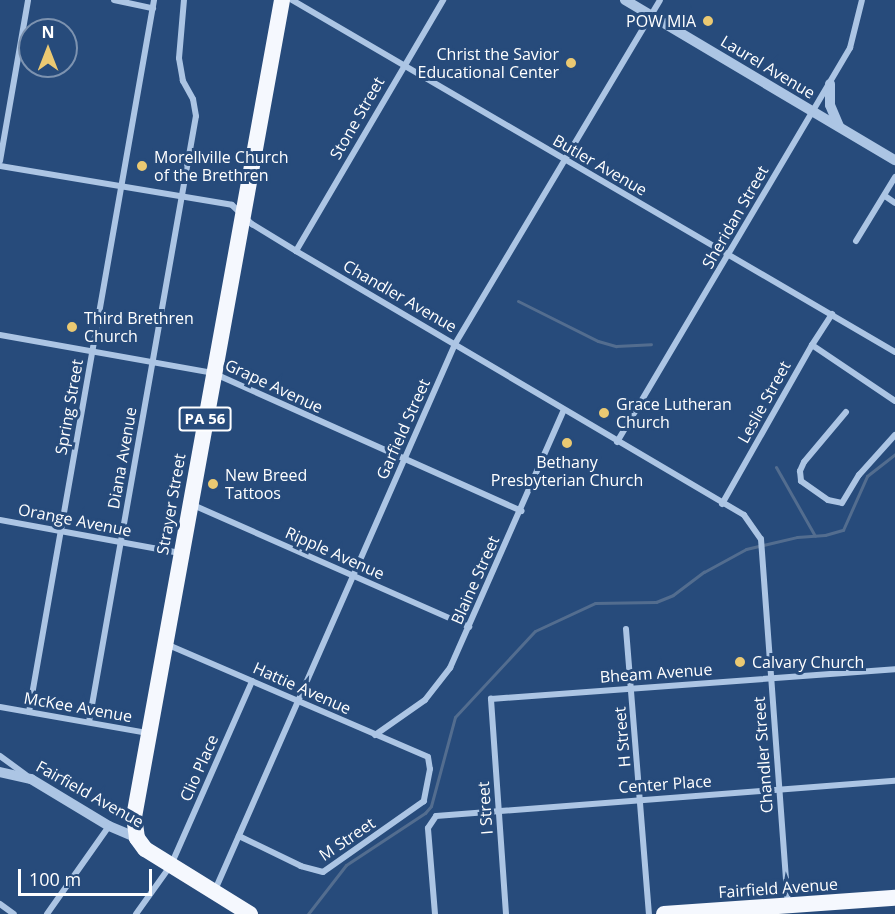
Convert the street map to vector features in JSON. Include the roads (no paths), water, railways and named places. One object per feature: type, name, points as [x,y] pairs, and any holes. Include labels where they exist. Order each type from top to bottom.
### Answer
[{"type":"highway","name":"Strayer Street","points":[[137,838],[134,817],[282,0]]},
{"type":"highway","name":"Fairfield Avenue","points":[[137,838],[145,849],[250,914]]},
{"type":"highway","name":"Fairfield Avenue","points":[[664,914],[754,911],[788,905],[895,898]]},
{"type":"street","points":[[0,161],[28,0]]},
{"type":"street","points":[[114,0],[154,4]]},
{"type":"street","name":"Diana Avenue","points":[[89,722],[196,116],[193,99],[183,81],[179,58],[184,0]]},
{"type":"street","name":"Butler Avenue","points":[[292,0],[895,352]]},
{"type":"street","name":"Stone Street","points":[[296,251],[443,0]]},
{"type":"street","name":"Laurel Avenue","points":[[625,0],[895,160]]},
{"type":"street","name":"Garfield Street","points":[[215,891],[455,344],[660,0]]},
{"type":"street","name":"Sheridan Street","points":[[617,442],[830,84],[855,38],[862,0]]},
{"type":"street","name":"Spring Street","points":[[29,712],[154,4]]},
{"type":"street","points":[[830,84],[830,105],[839,127]]},
{"type":"street","name":"Chandler Avenue","points":[[0,166],[232,205],[252,224],[296,251],[744,515],[757,531]]},
{"type":"street","points":[[856,241],[895,177]]},
{"type":"street","points":[[885,196],[895,203]]},
{"type":"street","name":"Leslie Street","points":[[722,504],[832,314]]},
{"type":"street","name":"Grape Avenue","points":[[0,335],[213,373],[521,510]]},
{"type":"street","points":[[812,345],[895,402]]},
{"type":"street","name":"Blaine Street","points":[[375,735],[425,700],[450,668],[564,410]]},
{"type":"street","points":[[846,412],[804,462],[801,471],[801,481],[837,503],[845,501],[859,475],[895,435]]},
{"type":"street","name":"Ripple Avenue","points":[[190,504],[469,627]]},
{"type":"street","name":"Orange Avenue","points":[[0,520],[181,553]]},
{"type":"street","name":"Chandler Street","points":[[757,531],[762,553],[788,905]]},
{"type":"street","name":"H Street","points":[[626,629],[649,914]]},
{"type":"street","name":"Hattie Avenue","points":[[166,644],[428,757]]},
{"type":"street","name":"Bheam Avenue","points":[[491,699],[895,669]]},
{"type":"street","name":"Clio Place","points":[[136,914],[171,865],[252,681]]},
{"type":"street","name":"I Street","points":[[491,699],[506,914]]},
{"type":"street","name":"McKee Avenue","points":[[0,707],[151,733]]},
{"type":"street","points":[[0,756],[31,779]]},
{"type":"street","name":"M Street","points":[[239,837],[301,866],[323,872],[424,801],[430,769],[428,757]]},
{"type":"street","name":"Fairfield Avenue","points":[[0,772],[31,779],[110,826],[137,838]]},
{"type":"street","name":"Center Place","points":[[435,914],[428,828],[436,816],[779,788],[895,781]]},
{"type":"street","points":[[47,914],[110,826]]},
{"type":"street","points":[[0,904],[14,914]]},
{"type":"waterway","points":[[518,301],[598,341],[616,346],[651,344]]},
{"type":"waterway","points":[[308,914],[346,865],[425,813],[431,806],[455,717],[535,631],[595,603],[656,602],[673,595],[704,572],[746,549],[797,537],[825,535],[843,530],[867,476],[895,454]]},
{"type":"waterway","points":[[776,467],[815,536]]},
{"type":"place","name":"POW MIA","points":[[708,21]]},
{"type":"place","name":"Christ the Savior Educational Center","points":[[571,63]]},
{"type":"place","name":"Morellville Church of the Brethren","points":[[142,166]]},
{"type":"place","name":"Third Brethren Church","points":[[72,327]]},
{"type":"place","name":"Grace Lutheran Church","points":[[604,413]]},
{"type":"place","name":"Bethany Presbyterian Church","points":[[567,443]]},
{"type":"place","name":"New Breed Tattoos","points":[[213,484]]},
{"type":"place","name":"Calvary Church","points":[[740,662]]}]
